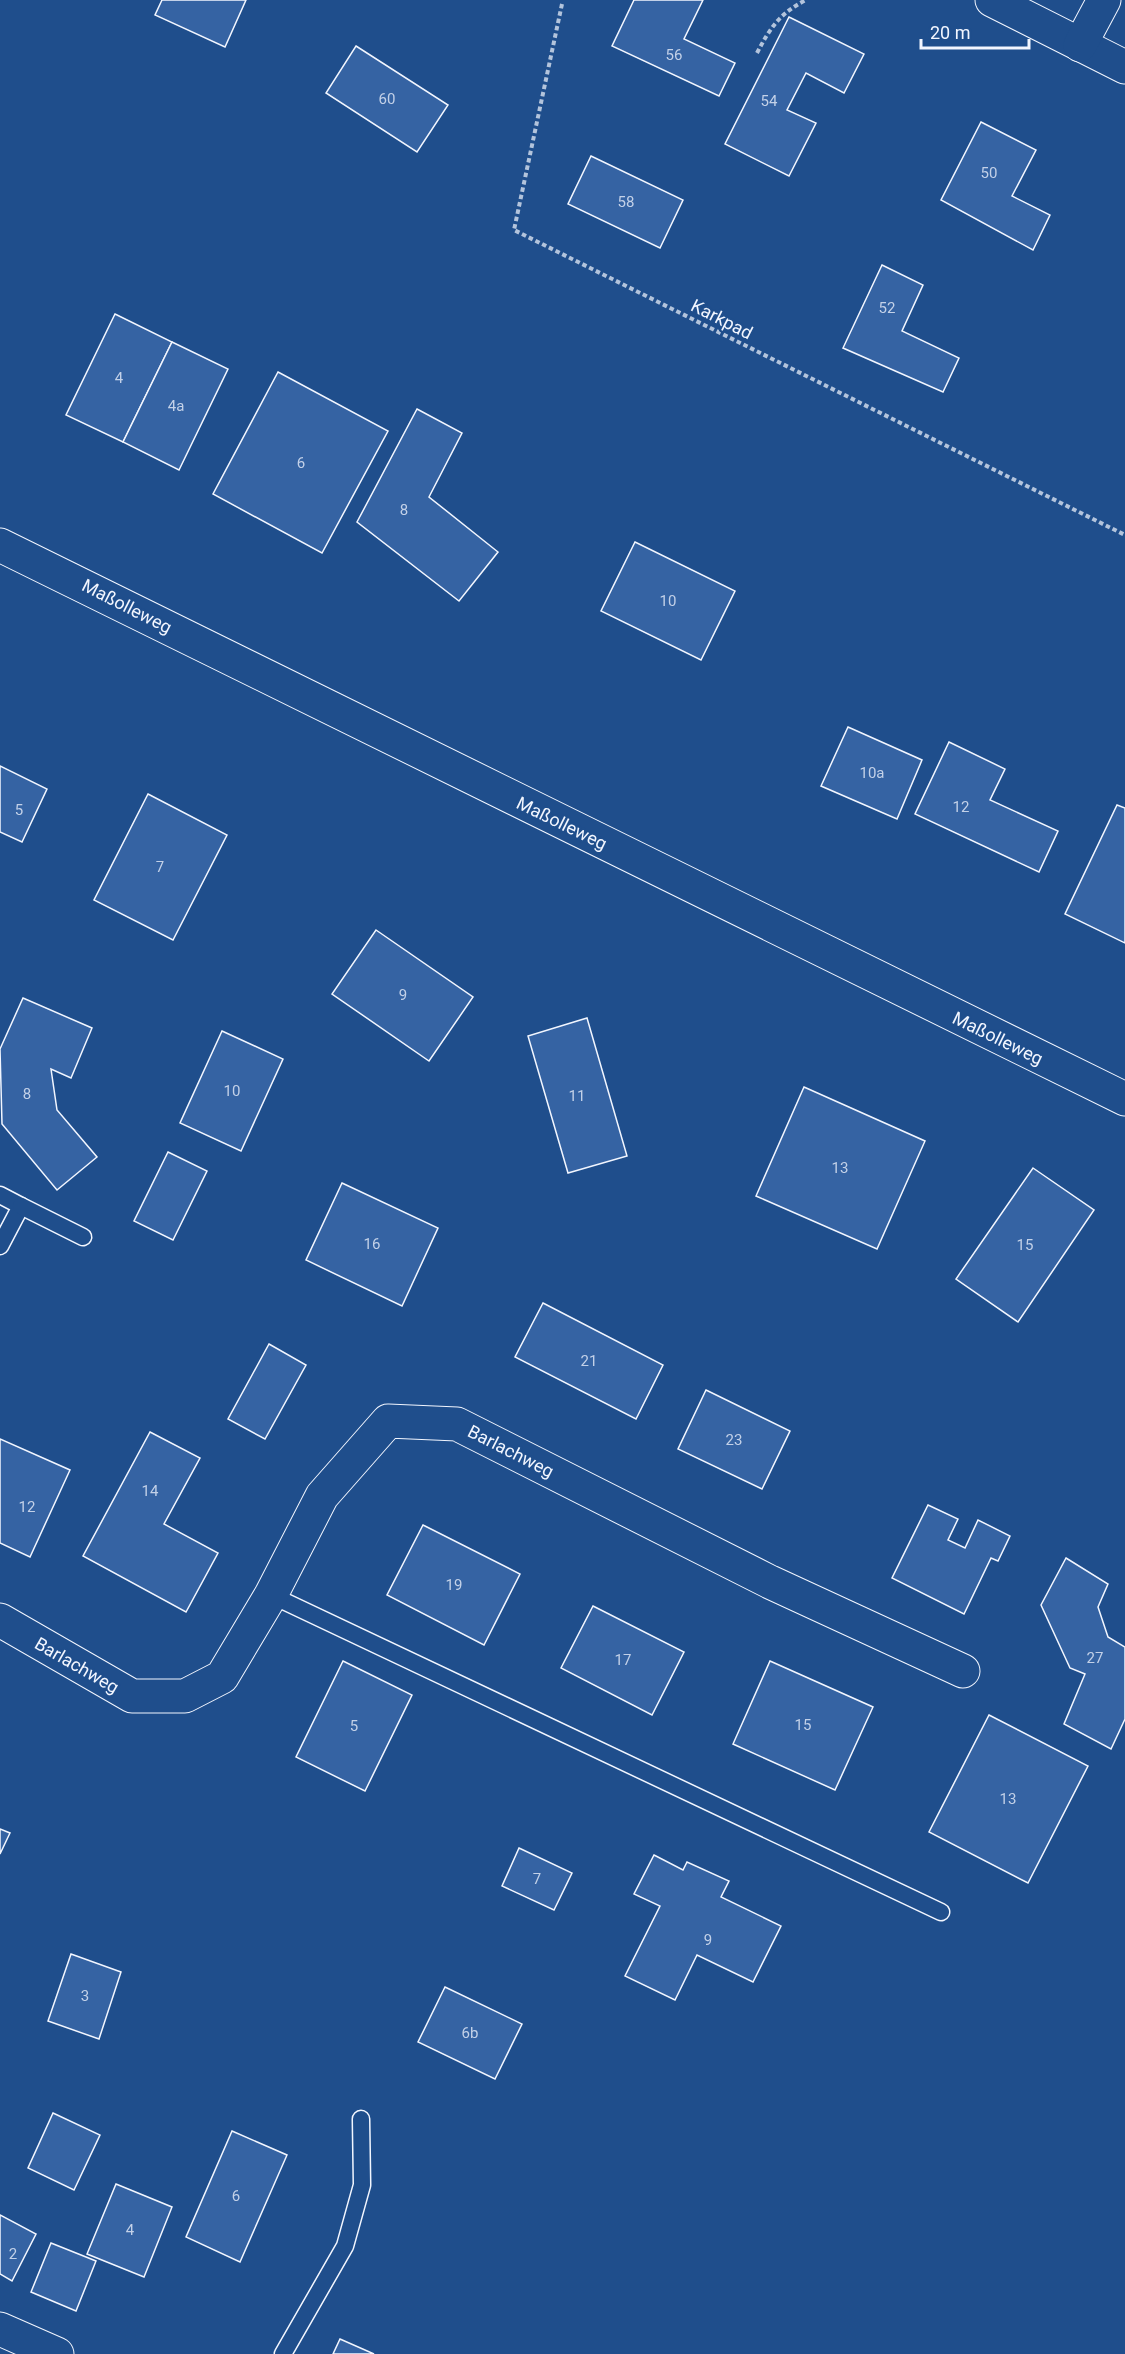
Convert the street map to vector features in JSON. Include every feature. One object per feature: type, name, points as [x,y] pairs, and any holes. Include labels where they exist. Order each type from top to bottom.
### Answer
[{"type":"street","points":[[992,0],[1125,68]]},
{"type":"street","points":[[1080,45],[1104,0]]},
{"type":"street","name":"Maßolleweg","points":[[0,545],[1125,1099]]},
{"type":"street","name":"Barlachweg","points":[[0,1620],[132,1696],[185,1696],[222,1677],[271,1595],[322,1496],[387,1421],[457,1424],[770,1582],[963,1671]]},
{"type":"street","points":[[0,2328],[57,2354]]},
{"type":"lane","points":[[0,1195],[83,1237]]},
{"type":"lane","points":[[0,1246],[21,1206]]},
{"type":"lane","points":[[271,1595],[941,1912]]},
{"type":"lane","points":[[283,2354],[345,2246],[362,2185],[361,2119]]},
{"type":"path","points":[[757,53],[771,26],[795,5],[806,0]]},
{"type":"path","name":"Karkpad","points":[[562,4],[514,230],[1125,535]]},
{"type":"building","points":[[162,0],[246,0],[225,47],[155,15]]},
{"type":"building","points":[[634,0],[703,0],[684,39],[735,63],[719,96],[612,46]]},
{"type":"building","points":[[789,17],[864,54],[844,93],[806,73],[787,110],[816,123],[789,176],[725,144]]},
{"type":"building","points":[[356,46],[448,105],[417,152],[326,93]]},
{"type":"building","points":[[981,122],[1036,150],[1012,196],[1050,215],[1033,250],[941,200]]},
{"type":"building","points":[[591,156],[683,200],[660,248],[568,204]]},
{"type":"building","points":[[882,265],[923,285],[902,331],[959,358],[943,392],[843,348]]},
{"type":"building","points":[[115,314],[172,342],[123,442],[66,415]]},
{"type":"building","points":[[172,342],[228,369],[179,470],[123,442]]},
{"type":"building","points":[[278,372],[388,431],[322,553],[213,494]]},
{"type":"building","points":[[417,409],[462,433],[429,497],[498,552],[459,601],[357,522]]},
{"type":"building","points":[[635,542],[735,591],[701,660],[601,611]]},
{"type":"building","points":[[848,727],[922,760],[897,819],[821,786]]},
{"type":"building","points":[[949,742],[1005,769],[990,800],[1058,831],[1039,872],[915,814]]},
{"type":"building","points":[[0,766],[47,789],[22,842],[0,832]]},
{"type":"building","points":[[148,794],[227,835],[173,940],[94,900]]},
{"type":"building","points":[[1117,805],[1125,808],[1125,943],[1065,914]]},
{"type":"building","points":[[376,930],[473,997],[429,1061],[332,994]]},
{"type":"building","points":[[23,998],[92,1028],[71,1078],[51,1069],[57,1110],[97,1157],[57,1190],[2,1124],[0,1049]]},
{"type":"building","points":[[587,1018],[627,1156],[568,1173],[528,1036]]},
{"type":"building","points":[[222,1031],[283,1059],[241,1151],[180,1123]]},
{"type":"building","points":[[804,1087],[925,1141],[877,1249],[756,1196]]},
{"type":"building","points":[[168,1152],[207,1171],[173,1240],[134,1221]]},
{"type":"building","points":[[1033,1168],[1094,1210],[1018,1322],[956,1279]]},
{"type":"building","points":[[342,1183],[438,1228],[402,1306],[306,1260]]},
{"type":"building","points":[[543,1303],[663,1365],[636,1419],[515,1357]]},
{"type":"building","points":[[269,1344],[306,1365],[265,1439],[228,1419]]},
{"type":"building","points":[[706,1390],[790,1431],[762,1489],[678,1449]]},
{"type":"building","points":[[150,1432],[200,1458],[164,1524],[218,1553],[186,1612],[83,1556]]},
{"type":"building","points":[[0,1439],[70,1470],[30,1557],[0,1543]]},
{"type":"building","points":[[928,1505],[958,1519],[948,1540],[965,1548],[978,1520],[1010,1536],[998,1561],[991,1558],[964,1614],[892,1578]]},
{"type":"building","points":[[423,1525],[520,1574],[484,1645],[387,1595]]},
{"type":"building","points":[[1066,1558],[1108,1584],[1098,1607],[1108,1637],[1125,1647],[1125,1719],[1111,1749],[1064,1724],[1085,1674],[1070,1668],[1041,1605]]},
{"type":"building","points":[[593,1606],[684,1652],[652,1715],[561,1668]]},
{"type":"building","points":[[343,1661],[412,1695],[365,1791],[296,1757]]},
{"type":"building","points":[[770,1661],[873,1707],[835,1790],[733,1744]]},
{"type":"building","points":[[989,1715],[1088,1766],[1028,1883],[929,1832]]},
{"type":"building","points":[[0,1829],[10,1833],[0,1854]]},
{"type":"building","points":[[519,1848],[572,1873],[554,1910],[502,1886]]},
{"type":"building","points":[[654,1855],[683,1870],[687,1862],[729,1881],[721,1897],[781,1926],[753,1982],[697,1955],[675,2000],[625,1976],[660,1906],[634,1894]]},
{"type":"building","points":[[71,1954],[121,1972],[99,2039],[48,2021]]},
{"type":"building","points":[[445,1987],[522,2024],[495,2079],[418,2042]]},
{"type":"building","points":[[53,2113],[100,2135],[74,2190],[28,2168]]},
{"type":"building","points":[[232,2131],[287,2155],[240,2262],[186,2237]]},
{"type":"building","points":[[116,2184],[172,2207],[144,2277],[87,2254]]},
{"type":"building","points":[[0,2215],[36,2234],[12,2281],[0,2274]]},
{"type":"building","points":[[51,2243],[96,2261],[76,2311],[31,2292]]},
{"type":"building","points":[[340,2339],[374,2354],[333,2354]]}]
